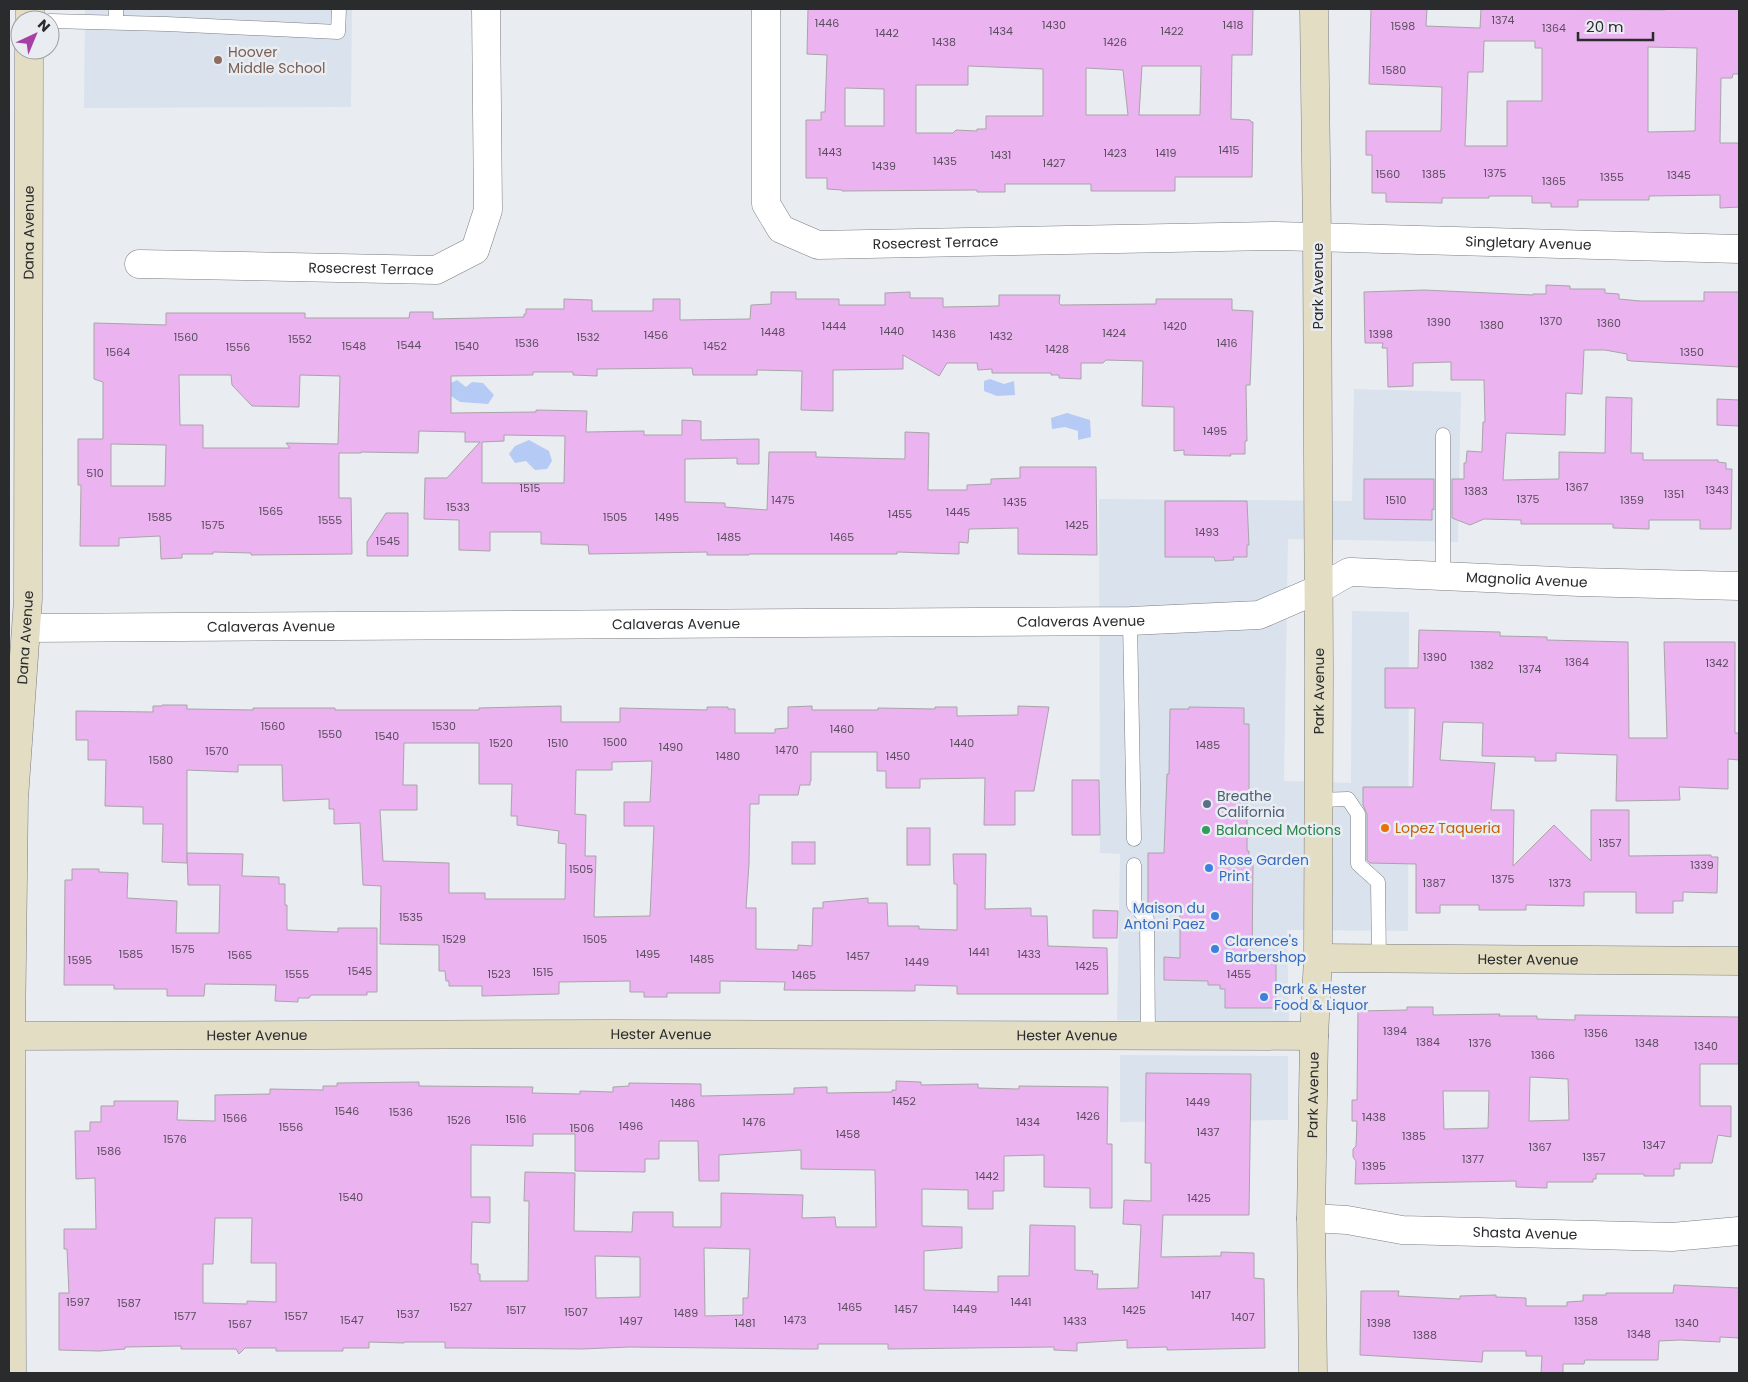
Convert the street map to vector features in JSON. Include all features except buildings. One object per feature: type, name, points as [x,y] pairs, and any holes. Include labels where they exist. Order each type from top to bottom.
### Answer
[{"type":"street","name":"Rosecrest Terrace","points":[[139,264],[436,270],[475,250],[488,210],[486,9]]},
{"type":"street","name":"Rosecrest Terrace","points":[[766,9],[766,204],[781,229],[818,244],[1317,237]]},
{"type":"street","name":"Park Avenue","points":[[1309,1367],[1314,1036],[1318,958],[1319,589],[1314,9]]},
{"type":"street","name":"Dana Avenue","points":[[12,1373],[10,1036],[14,799],[27,628],[29,558],[29,60]]},
{"type":"street","name":"Singletary Avenue","points":[[1317,237],[1739,249]]},
{"type":"street","name":"Magnolia Avenue","points":[[1319,589],[1348,572],[1579,582],[1739,586]]},
{"type":"street","name":"Calaveras Avenue","points":[[27,628],[1130,621],[1259,615],[1319,589]]},
{"type":"street","name":"Hester Avenue","points":[[1318,958],[1739,961]]},
{"type":"street","name":"Hester Avenue","points":[[10,1036],[595,1034],[1314,1036]]},
{"type":"street","name":"Shasta Avenue","points":[[1312,1218],[1347,1220],[1402,1230],[1672,1237],[1739,1231]]},
{"type":"lane","points":[[60,20],[116,15],[338,32],[339,9]]},
{"type":"lane","points":[[1443,435],[1443,576]]},
{"type":"lane","points":[[1130,621],[1134,839]]},
{"type":"lane","points":[[1318,800],[1348,799],[1358,814],[1358,864],[1378,882],[1379,958]]},
{"type":"lane","points":[[1134,865],[1134,905],[1147,919],[1148,1035]]},
{"type":"shaded area","name":"Hoover Middle School","points":[[85,9],[352,9],[351,107],[84,108]]},
{"type":"shaded area","points":[[1354,389],[1461,392],[1458,542],[1288,539],[1284,781],[1351,783],[1352,611],[1409,612],[1408,931],[1287,930],[1289,1023],[1117,1020],[1120,854],[1100,853],[1099,499],[1352,501]]},
{"type":"shaded area","points":[[1120,1055],[1288,1056],[1288,1120],[1120,1122]]},
{"type":"water","points":[[990,379],[1004,384],[1014,381],[1015,395],[997,396],[984,391],[984,381]]},
{"type":"water","points":[[457,380],[466,387],[472,382],[483,383],[494,395],[488,404],[460,402],[451,396],[449,384]]},
{"type":"water","points":[[1067,413],[1090,420],[1091,437],[1078,440],[1078,431],[1065,427],[1052,429],[1051,418]]},
{"type":"water","points":[[529,440],[549,451],[552,461],[547,469],[535,470],[526,461],[515,463],[509,454],[515,446]]},
{"type":"place","name":"Hoover Middle School","points":[[218,60]]},
{"type":"place","name":"Breathe California","points":[[1207,804]]},
{"type":"place","name":"Lopez Taqueria","points":[[1385,828]]},
{"type":"place","name":"Balanced Motions","points":[[1206,830]]},
{"type":"place","name":"Rose Garden Print","points":[[1209,868]]},
{"type":"place","name":"Maison du Antoni Paez","points":[[1215,916]]},
{"type":"place","name":"Clarence's Barbershop","points":[[1215,949]]},
{"type":"place","name":"Park & Hester Food & Liquor","points":[[1264,997]]}]
